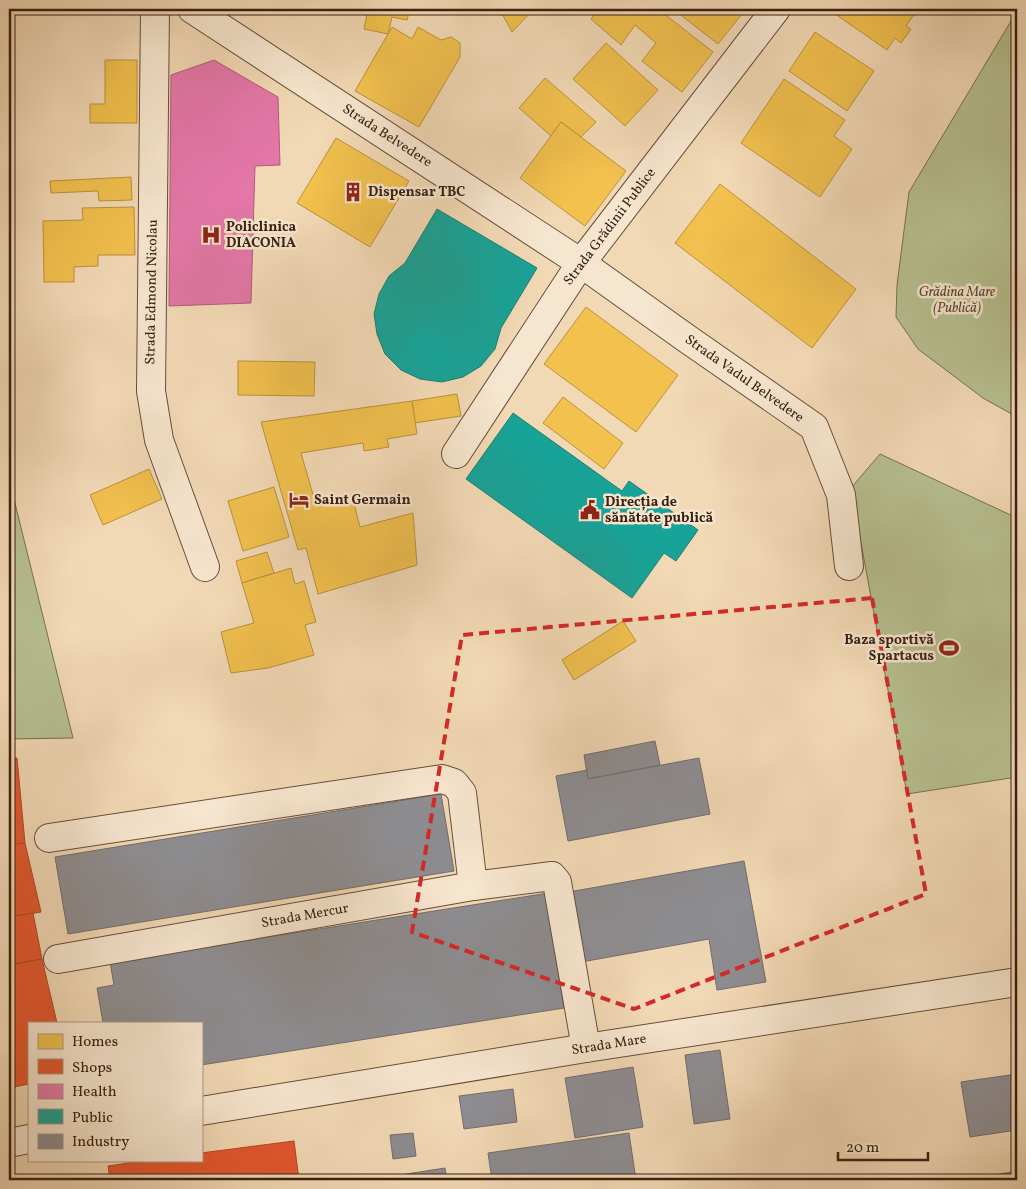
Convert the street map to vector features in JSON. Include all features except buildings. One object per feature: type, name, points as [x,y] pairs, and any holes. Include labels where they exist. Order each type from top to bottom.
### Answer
[{"type":"street","name":"Strada Edmond Nicolau","points":[[155,9],[151,391],[159,440],[205,567]]},
{"type":"street","name":"Strada Belvedere","points":[[192,9],[581,264]]},
{"type":"street","name":"Strada Grădinii Publice","points":[[456,454],[581,264],[776,9]]},
{"type":"street","name":"Strada Vadul Belvedere","points":[[581,264],[814,427],[841,495],[849,566]]},
{"type":"street","points":[[49,838],[442,779],[454,783],[462,793],[473,886]]},
{"type":"street","name":"Strada Mercur","points":[[58,959],[473,886],[552,876],[558,882],[586,1048]]},
{"type":"street","name":"Strada Mare","points":[[202,1111],[586,1048],[1017,982]]},
{"type":"street","points":[[9,1142],[28,1139]]},
{"type":"highlighted area","points":[[872,598],[926,894],[634,1009],[412,932],[462,635]]},
{"type":"green space","name":"Grădina Mare (Publică)","points":[[1017,11],[1017,417],[983,398],[918,349],[896,317],[897,285],[909,192]]},
{"type":"green space","name":"Baza sportivă Spartacus","points":[[880,454],[1017,518],[1017,777],[907,794],[851,488]]},
{"type":"green space","points":[[9,479],[73,738],[9,739]]},
{"type":"place","name":"Dispensar TBC","points":[[353,192]]},
{"type":"place","name":"Policlinica DIACONIA","points":[[211,235]]},
{"type":"place","name":"Saint Germain","points":[[299,500]]},
{"type":"place","name":"Direcția de sănătate publică","points":[[590,510]]},
{"type":"place","name":"Baza sportivă Spartacus","points":[[949,648]]}]
